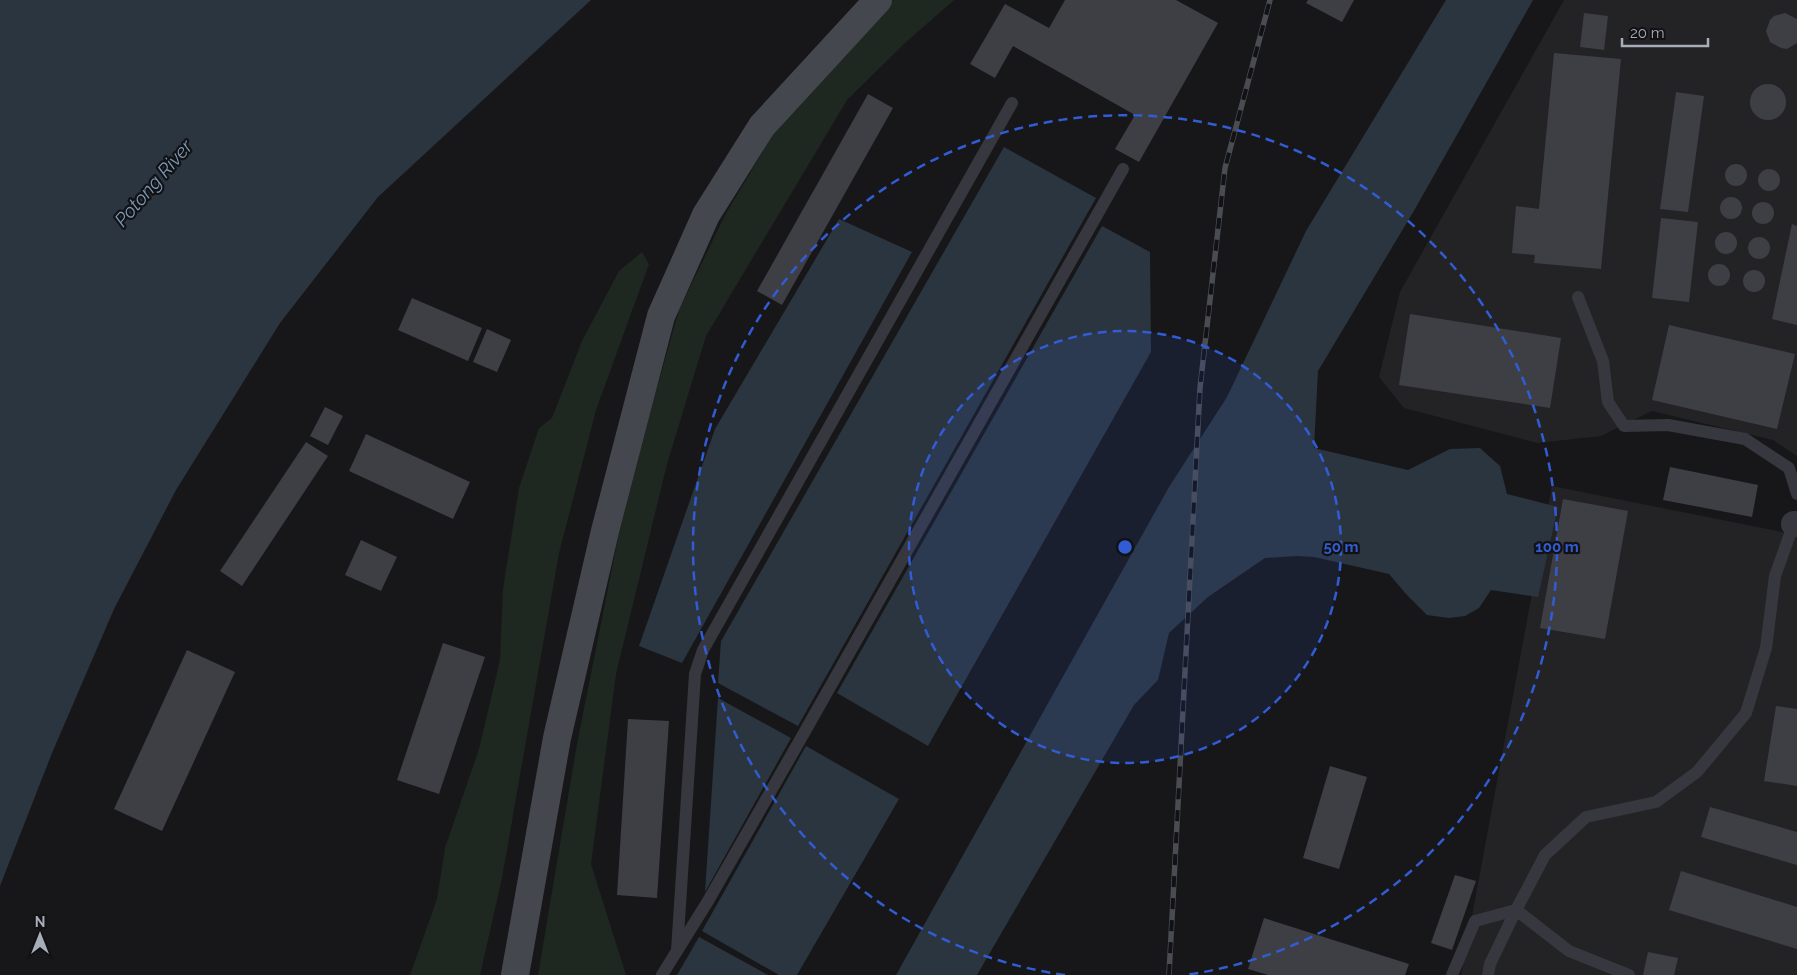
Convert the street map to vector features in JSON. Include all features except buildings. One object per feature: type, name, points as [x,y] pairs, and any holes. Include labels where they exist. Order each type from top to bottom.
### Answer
[{"type":"main road","points":[[515,975],[557,738],[605,531],[661,316],[706,215],[762,126],[878,0]]},
{"type":"lane","points":[[677,951],[695,674],[703,650],[1012,103]]},
{"type":"lane","points":[[662,975],[708,901],[804,733],[1122,169]]},
{"type":"lane","points":[[1578,297],[1603,360],[1608,402],[1624,426],[1668,425],[1745,439],[1789,468],[1797,494]]},
{"type":"lane","points":[[1488,975],[1490,964],[1545,855],[1586,817],[1656,802],[1697,772],[1746,713],[1766,648],[1775,576],[1796,520]]},
{"type":"lane","points":[[1452,975],[1476,921],[1516,910]]},
{"type":"lane","points":[[1516,910],[1569,951],[1629,975]]},
{"type":"shaded area","points":[[893,0],[954,0],[905,43],[847,100],[706,336],[667,464],[616,674],[591,864],[626,975],[538,975],[577,744],[619,533],[679,310],[725,215],[775,131],[826,68]]},
{"type":"shaded area","points":[[1564,0],[1797,0],[1797,456],[1773,440],[1652,411],[1601,436],[1537,443],[1404,408],[1379,377],[1400,292]]},
{"type":"shaded area","points":[[642,252],[649,264],[596,410],[559,553],[502,878],[480,975],[410,975],[437,899],[445,848],[479,749],[500,660],[503,589],[519,488],[539,428],[552,418],[582,341],[619,271]]},
{"type":"shaded area","points":[[1552,486],[1797,535],[1797,975],[1461,975]]},
{"type":"water","name":"Potong River","points":[[0,0],[591,0],[378,197],[280,323],[176,490],[114,609],[52,753],[0,886]]},
{"type":"water","points":[[1446,0],[1533,0],[1415,209],[1318,371],[1314,448],[1408,470],[1450,449],[1480,448],[1500,466],[1507,494],[1558,507],[1538,597],[1491,590],[1479,608],[1465,616],[1449,618],[1427,615],[1389,574],[1314,557],[1265,558],[1208,597],[1169,633],[1158,680],[1134,705],[977,975],[896,975],[1169,487],[1227,397],[1306,231]]},
{"type":"water","points":[[1004,147],[1096,198],[798,726],[718,683],[721,641]]},
{"type":"water","points":[[839,219],[912,252],[682,663],[639,646],[715,429]]},
{"type":"water","points":[[1102,226],[1150,252],[1151,352],[928,746],[837,693]]},
{"type":"water","points":[[718,698],[791,738],[705,892]]},
{"type":"water","points":[[806,746],[899,799],[797,975],[779,975],[702,931]]},
{"type":"water","points":[[699,937],[768,975],[677,975]]},
{"type":"railway","points":[[1169,975],[1200,388],[1225,168],[1270,0]]}]
